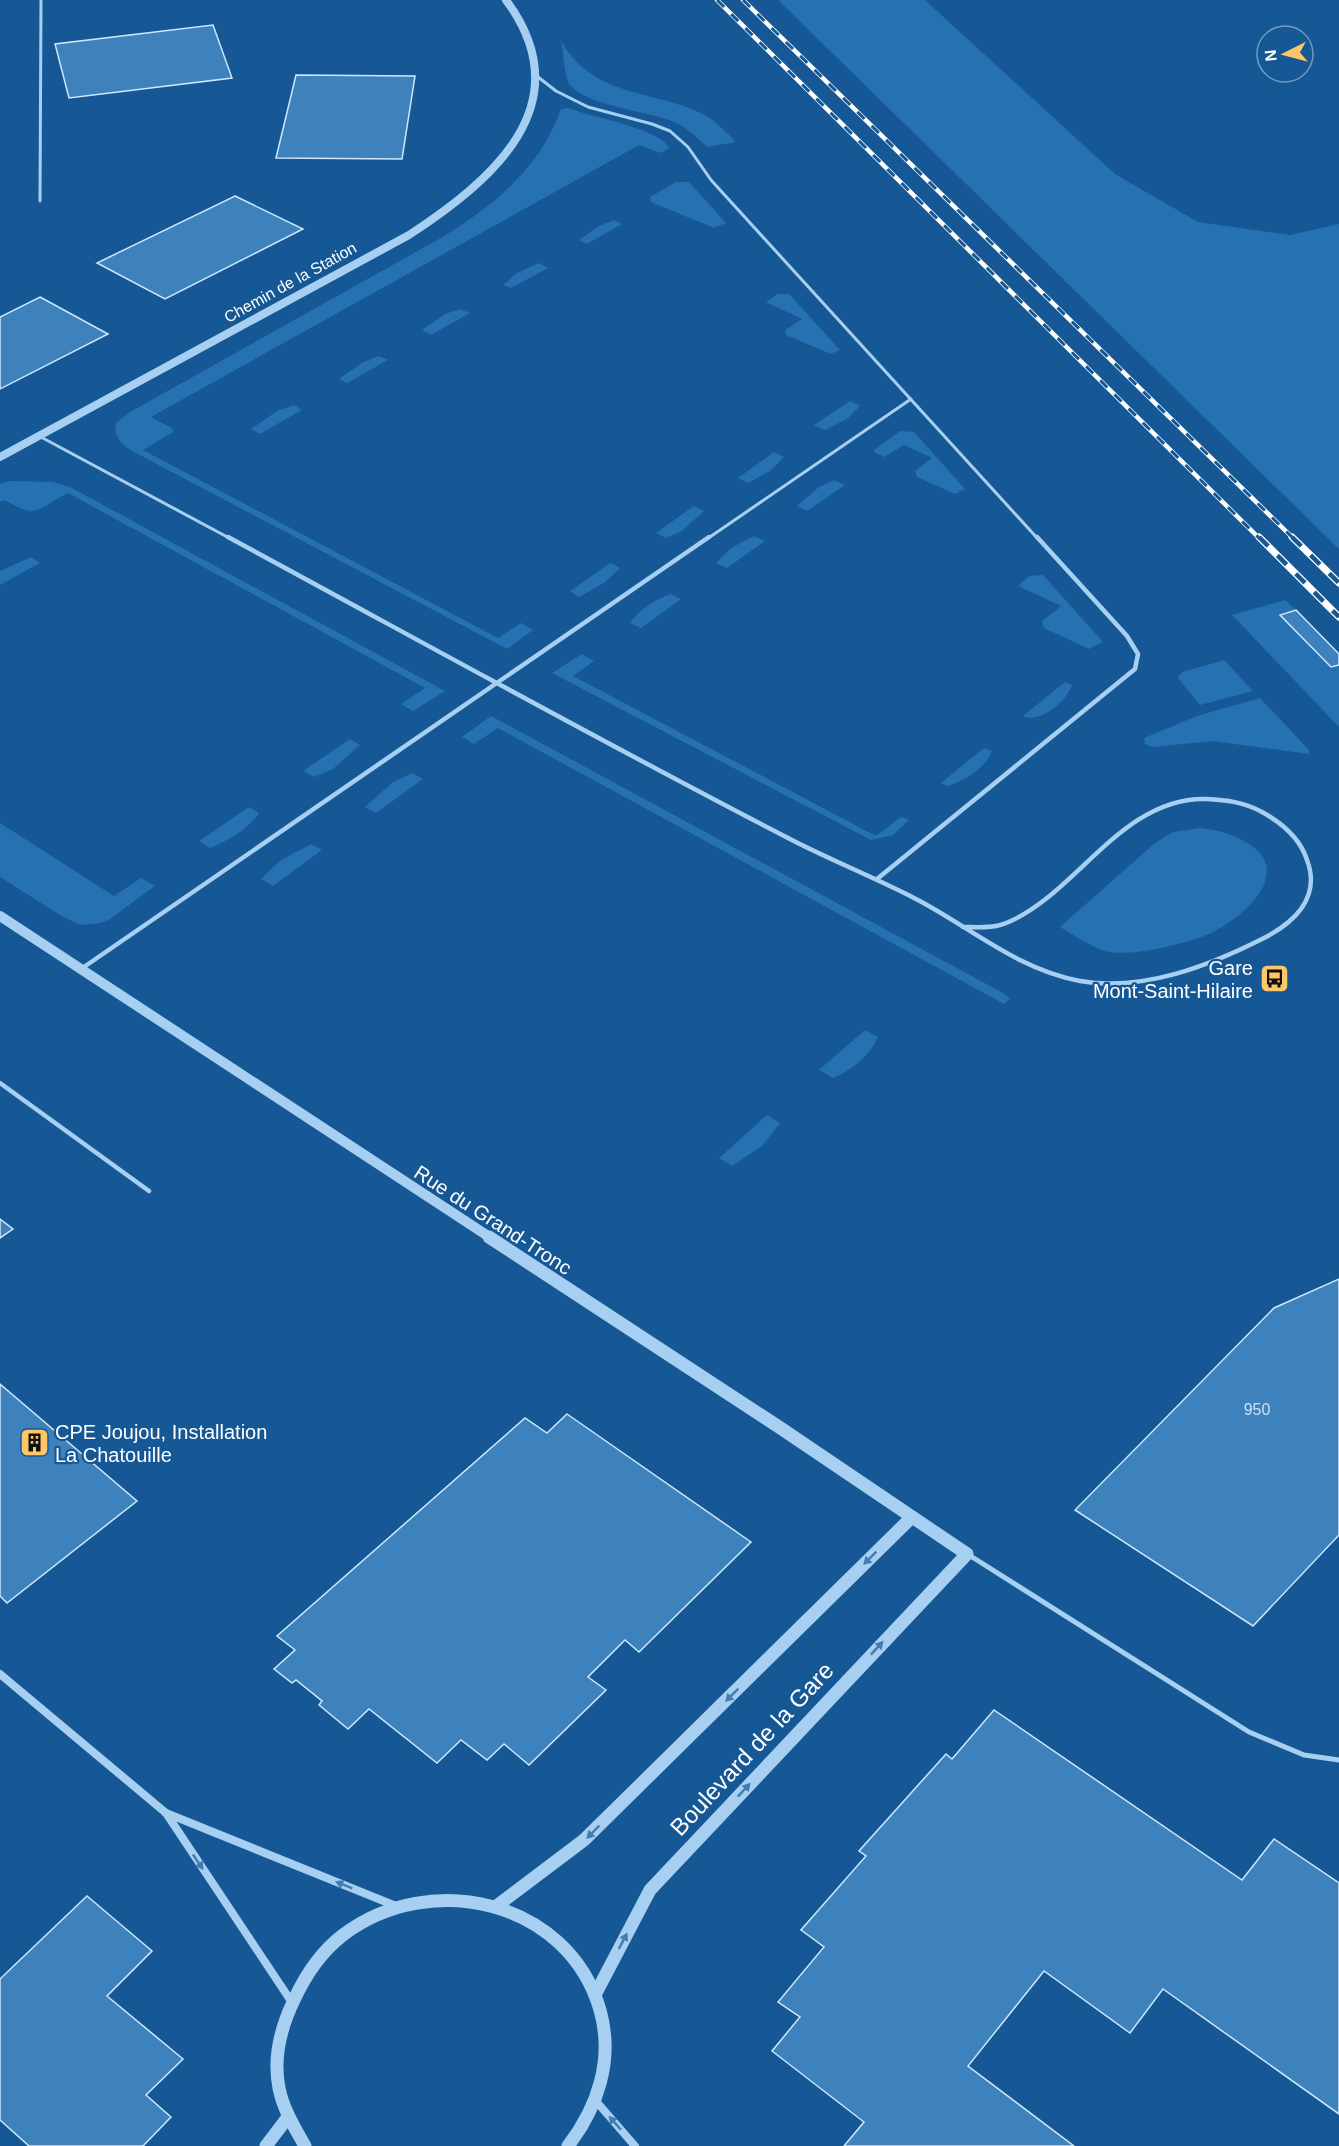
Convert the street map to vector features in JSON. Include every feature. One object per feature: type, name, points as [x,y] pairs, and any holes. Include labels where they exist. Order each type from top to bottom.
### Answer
[{"type":"street","points":[[507,0],[526,28],[538,77]]},
{"type":"street","name":"Chemin de la Station","points":[[0,457],[360,261],[447,210],[490,174],[510,151],[527,121],[535,99],[538,77]]},
{"type":"street","name":"Rue du Grand-Tronc","points":[[0,916],[967,1554]]},
{"type":"street","points":[[498,1905],[584,1840],[912,1517]]},
{"type":"street","name":"Boulevard de la Gare","points":[[596,1993],[650,1890],[967,1554]]},
{"type":"street","points":[[0,1674],[166,1813],[291,2001]]},
{"type":"street","points":[[166,1813],[398,1907]]},
{"type":"street","points":[[305,2146],[288,2117],[279,2088],[278,2058],[281,2029],[291,2001],[318,1959],[348,1931],[373,1917],[398,1907],[443,1899],[498,1905],[533,1920],[573,1954],[596,1993],[604,2025],[606,2058],[595,2100],[578,2135],[568,2146]]},
{"type":"street","points":[[595,2100],[635,2146]]},
{"type":"street","points":[[266,2146],[288,2117]]},
{"type":"lane","points":[[40,201],[41,0]]},
{"type":"lane","points":[[538,77],[552,89],[587,106],[669,131],[684,143],[719,189],[1134,645],[1138,654],[1135,669],[1119,684],[877,879]]},
{"type":"lane","points":[[81,969],[911,399]]},
{"type":"lane","points":[[39,436],[799,843],[877,879],[1036,969],[1089,984],[1129,984],[1175,973],[1204,963],[1278,931],[1296,916],[1310,895],[1309,866],[1297,841],[1284,826],[1270,816],[1238,802],[1204,796],[1189,797],[1160,806],[1137,819],[1060,886],[1021,916],[990,928],[963,927]]},
{"type":"lane","points":[[0,1083],[149,1191]]},
{"type":"lane","points":[[967,1554],[1249,1732],[1280,1748],[1321,1761],[1339,1760]]},
{"type":"shaded area","points":[[778,0],[925,0],[1115,174],[1198,222],[1290,235],[1339,224],[1339,549]]},
{"type":"shaded area","points":[[561,40],[574,59],[589,73],[626,90],[686,107],[705,115],[736,142],[707,147],[688,130],[674,122],[604,103],[578,92],[568,82]]},
{"type":"shaded area","points":[[568,108],[640,129],[663,141],[669,148],[661,153],[639,145],[151,417],[172,428],[173,432],[143,450],[498,638],[521,623],[533,630],[507,649],[136,453],[120,441],[116,433],[116,423],[130,412],[439,239],[477,214],[495,200],[527,168],[541,150],[561,109]]},
{"type":"shaded area","points":[[676,182],[689,182],[726,223],[714,228],[651,202],[650,197]]},
{"type":"shaded area","points":[[614,220],[622,224],[587,244],[579,240],[599,226]]},
{"type":"shaded area","points":[[539,263],[548,268],[511,288],[503,285],[517,273]]},
{"type":"shaded area","points":[[778,294],[789,294],[840,350],[831,354],[786,335],[785,330],[802,319],[766,302]]},
{"type":"shaded area","points":[[460,309],[470,313],[431,335],[422,330],[445,314]]},
{"type":"shaded area","points":[[379,356],[388,360],[347,383],[339,379],[363,362]]},
{"type":"shaded area","points":[[850,401],[860,406],[847,419],[825,430],[814,425]]},
{"type":"shaded area","points":[[294,405],[302,410],[260,434],[251,429],[277,411]]},
{"type":"shaded area","points":[[900,431],[914,432],[965,489],[955,494],[917,477],[915,471],[932,458],[904,445],[884,457],[874,452]]},
{"type":"shaded area","points":[[774,452],[784,457],[770,471],[748,483],[738,478]]},
{"type":"shaded area","points":[[834,480],[845,485],[807,511],[797,506],[819,487]]},
{"type":"shaded area","points":[[9,481],[53,482],[72,488],[445,691],[413,711],[401,704],[425,688],[68,493],[43,508],[31,511],[24,510],[5,500],[0,502],[0,484]]},
{"type":"shaded area","points":[[694,506],[704,511],[682,531],[666,538],[656,533]]},
{"type":"shaded area","points":[[754,536],[765,541],[727,568],[716,563],[731,548]]},
{"type":"shaded area","points":[[31,557],[40,563],[0,585],[0,571]]},
{"type":"shaded area","points":[[610,563],[620,568],[604,583],[579,597],[570,591]]},
{"type":"shaded area","points":[[1043,575],[1103,642],[1089,649],[1044,628],[1042,621],[1061,606],[1018,586],[1029,576]]},
{"type":"shaded area","points":[[671,594],[681,599],[641,628],[630,623],[648,605]]},
{"type":"shaded area","points":[[1285,600],[1296,610],[1281,615],[1339,665],[1339,727],[1232,615]]},
{"type":"shaded area","points":[[582,654],[594,661],[573,676],[876,836],[901,817],[909,820],[893,835],[871,840],[552,673]]},
{"type":"shaded area","points":[[1224,660],[1253,691],[1200,705],[1178,678],[1182,672]]},
{"type":"shaded area","points":[[1065,682],[1072,685],[1065,698],[1052,710],[1037,717],[1023,716]]},
{"type":"shaded area","points":[[1260,698],[1309,750],[1309,754],[1212,741],[1153,747],[1145,744],[1144,738],[1197,716]]},
{"type":"shaded area","points":[[491,716],[1003,993],[1010,999],[1004,1004],[498,728],[474,744],[462,737]]},
{"type":"shaded area","points":[[350,739],[360,745],[333,769],[314,777],[303,771]]},
{"type":"shaded area","points":[[984,748],[992,751],[985,763],[974,773],[954,784],[947,786],[941,783]]},
{"type":"shaded area","points":[[412,773],[423,779],[376,813],[365,807],[393,782]]},
{"type":"shaded area","points":[[249,807],[259,813],[237,834],[210,848],[199,841]]},
{"type":"shaded area","points":[[0,823],[114,896],[141,878],[155,886],[110,919],[101,923],[80,925],[0,877]]},
{"type":"shaded area","points":[[1201,828],[1234,836],[1252,846],[1264,858],[1267,872],[1264,885],[1244,911],[1230,922],[1204,936],[1182,943],[1157,949],[1120,953],[1098,948],[1060,927],[1155,843],[1173,832]]},
{"type":"shaded area","points":[[311,844],[322,850],[273,886],[261,879],[281,860]]},
{"type":"shaded area","points":[[865,1030],[878,1037],[875,1044],[859,1062],[833,1078],[819,1070]]},
{"type":"shaded area","points":[[767,1115],[780,1123],[762,1146],[732,1166],[719,1158]]},
{"type":"building","points":[[213,25],[232,78],[69,98],[55,44]]},
{"type":"building","points":[[296,75],[415,76],[402,159],[276,158]]},
{"type":"building","points":[[235,196],[303,229],[165,299],[97,263]]},
{"type":"building","points":[[40,297],[108,334],[0,389],[0,317]]},
{"type":"building","points":[[1296,610],[1339,654],[1339,665],[1331,667],[1280,615]]},
{"type":"building","points":[[0,1219],[13,1229],[0,1238]]},
{"type":"building","points":[[1339,1279],[1339,1535],[1253,1626],[1075,1510],[1274,1308]]},
{"type":"building","name":"CPE Joujou, Installation La Chatouille","points":[[0,1384],[137,1501],[7,1603],[0,1596]]},
{"type":"building","points":[[567,1414],[751,1542],[639,1652],[625,1640],[588,1677],[606,1690],[529,1765],[504,1744],[487,1760],[461,1740],[437,1763],[369,1709],[348,1729],[319,1705],[322,1701],[296,1680],[292,1683],[274,1669],[295,1650],[277,1636],[525,1418],[547,1433]]},
{"type":"building","points":[[994,1710],[1242,1880],[1274,1839],[1339,1883],[1339,2114],[1163,1989],[1130,2033],[1044,1971],[968,2066],[1074,2146],[844,2146],[864,2122],[772,2051],[800,2017],[778,2002],[824,1947],[801,1930],[866,1856],[859,1851],[946,1754],[952,1759]]},
{"type":"building","points":[[87,1896],[152,1951],[107,1996],[183,2059],[146,2095],[171,2117],[143,2146],[29,2146],[0,2120],[0,1979]]},
{"type":"railway","points":[[717,0],[1260,539]]},
{"type":"railway","points":[[743,0],[1294,539]]},
{"type":"railway","points":[[1259,537],[1339,617]]},
{"type":"railway","points":[[1292,537],[1339,583]]},
{"type":"place","name":"Gare Mont-Saint-Hilaire","points":[[1274,979]]},
{"type":"place","name":"CPE Joujou, Installation La Chatouille","points":[[34,1443]]}]
